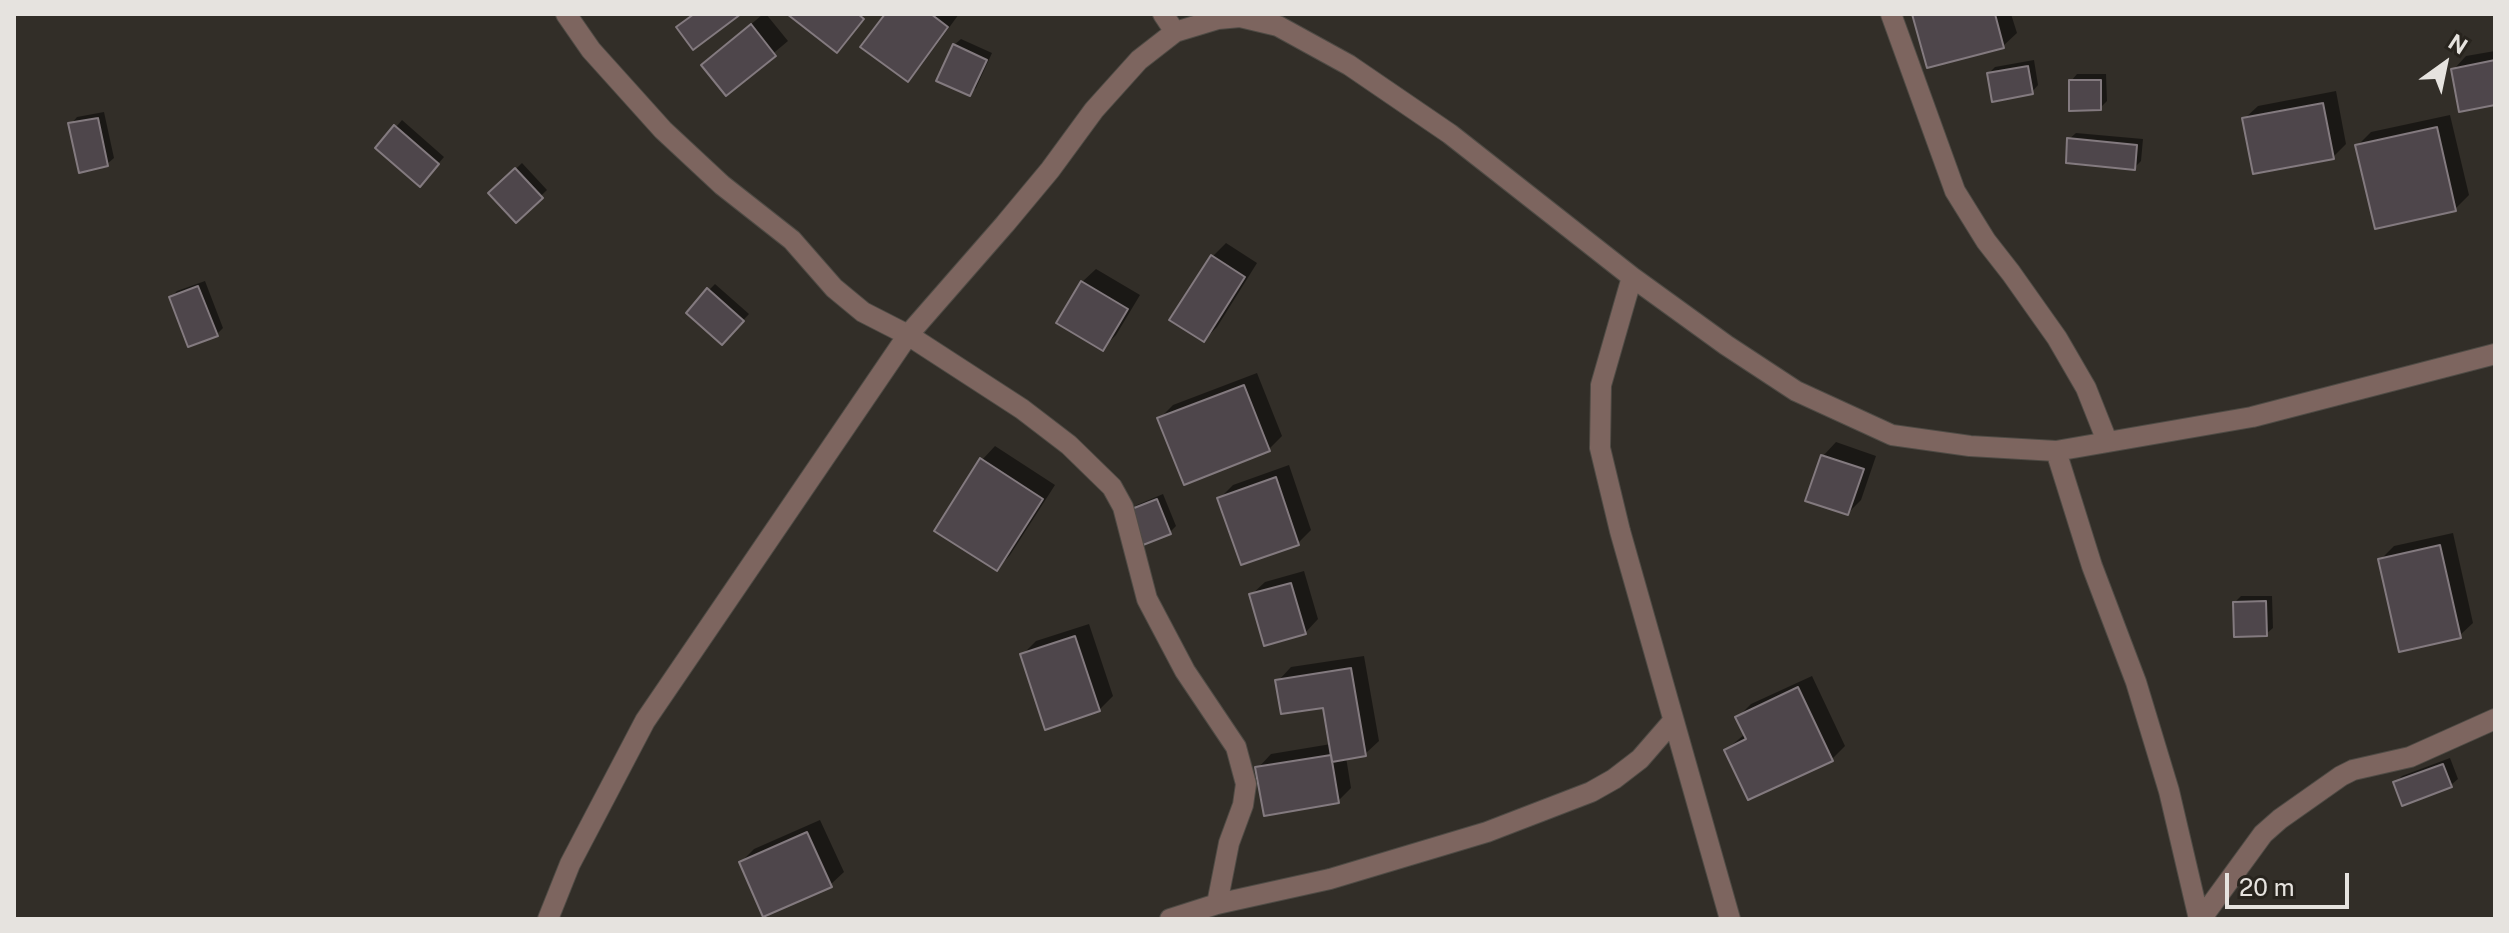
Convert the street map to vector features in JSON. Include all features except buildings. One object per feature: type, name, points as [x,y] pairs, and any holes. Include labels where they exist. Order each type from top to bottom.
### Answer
[{"type":"street","points":[[566,14],[591,50],[663,130],[698,163],[792,240],[834,288],[863,312],[908,335],[1022,409],[1099,471],[1117,495],[1147,599],[1180,661],[1236,747],[1246,784],[1243,805],[1229,843],[1217,904]]},
{"type":"street","points":[[1163,14],[1175,32]]},
{"type":"street","points":[[1891,14],[1955,191],[1986,241],[2057,338],[2086,388],[2107,441]]},
{"type":"street","points":[[548,919],[570,864],[645,721],[908,335],[1050,170],[1094,110],[1139,60],[1175,32],[1218,19],[1285,20],[1450,134],[1632,277],[1726,345],[1796,391],[1892,435],[1970,446],[2056,451],[2252,417],[2495,354]]},
{"type":"street","points":[[1632,277],[1601,385],[1600,448],[1620,531],[1730,919]]},
{"type":"street","points":[[2056,451],[2092,566],[2140,696],[2169,791],[2200,919]]},
{"type":"street","points":[[2200,919],[2263,834],[2341,776],[2353,770],[2410,757],[2495,719]]},
{"type":"street","points":[[1184,917],[1217,904],[1330,879],[1458,841],[1591,792],[1640,759],[1673,721]]}]
